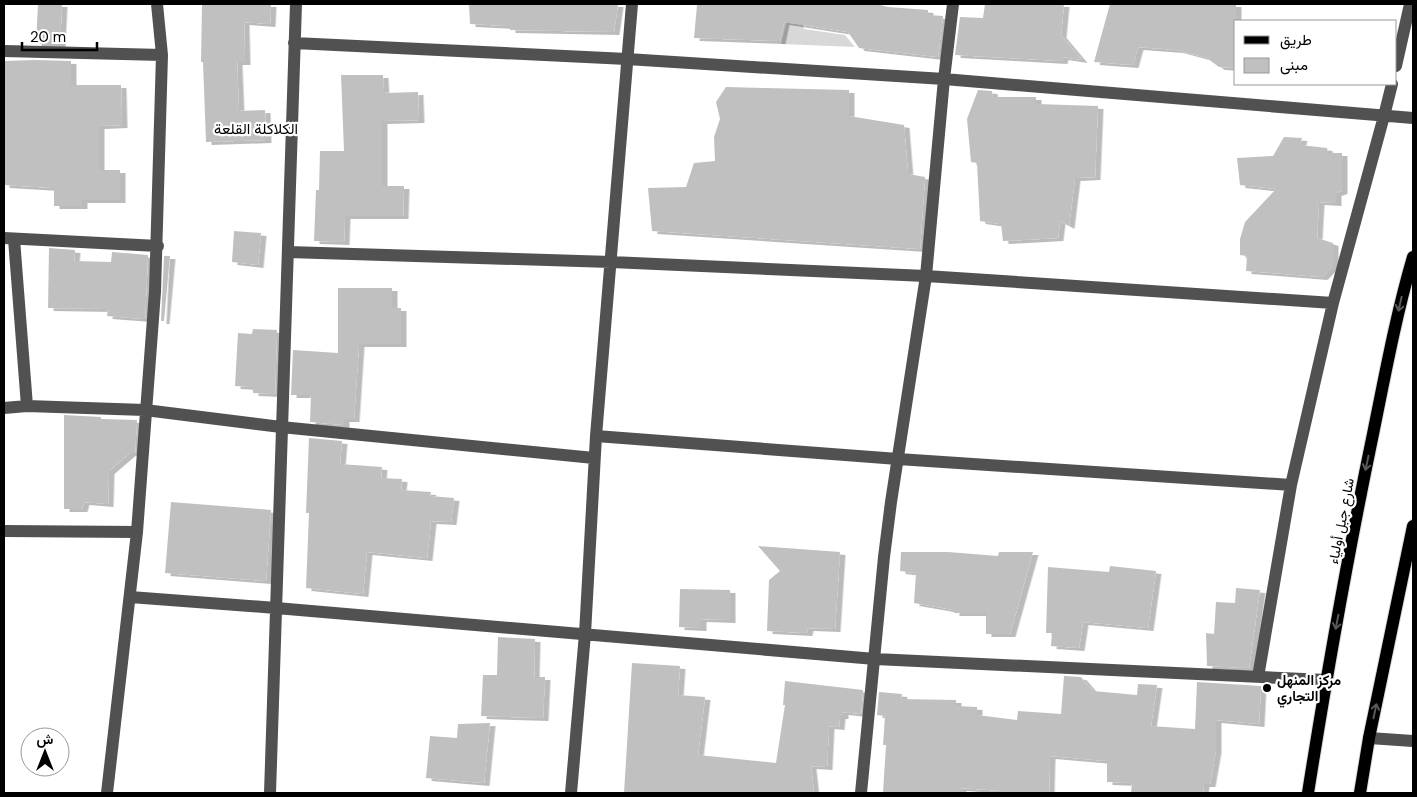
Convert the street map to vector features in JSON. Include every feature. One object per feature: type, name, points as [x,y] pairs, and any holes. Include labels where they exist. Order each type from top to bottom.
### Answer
[{"type":"main road","name":"شارع جبل أولياء","points":[[1308,793],[1326,680],[1376,418],[1400,300],[1413,257]]},
{"type":"main road","points":[[1360,793],[1369,738],[1413,526]]},
{"type":"street","points":[[107,793],[130,597],[158,246],[162,55],[157,4]]},
{"type":"street","points":[[270,793],[296,4]]},
{"type":"street","points":[[571,793],[584,634],[594,458],[632,4]]},
{"type":"street","points":[[861,793],[884,558],[926,276],[944,79],[953,4]]},
{"type":"street","points":[[1397,62],[1410,4]]},
{"type":"street","points":[[294,43],[627,59],[944,79],[1413,118]]},
{"type":"street","points":[[4,51],[162,55]]},
{"type":"street","points":[[1258,677],[1291,484],[1332,303],[1392,85]]},
{"type":"street","points":[[27,406],[9,239],[158,246]]},
{"type":"street","points":[[288,252],[611,262],[926,276],[1332,303]]},
{"type":"street","points":[[4,408],[27,406],[146,410],[281,426],[594,458]]},
{"type":"street","points":[[596,436],[898,460],[1291,484]]},
{"type":"street","points":[[4,531],[136,532]]},
{"type":"street","points":[[130,597],[875,659],[1326,680]]},
{"type":"street","points":[[1369,738],[1413,741]]},
{"type":"shaded area","points":[[787,20],[802,20],[804,29],[845,35],[855,47],[781,44]]},
{"type":"building","points":[[38,4],[62,4],[60,44],[36,44]]},
{"type":"building","points":[[202,4],[271,4],[270,24],[244,22],[245,62],[237,62],[239,111],[265,110],[266,140],[206,142],[203,62],[201,62]]},
{"type":"building","points":[[469,4],[618,4],[614,32],[510,30],[510,26],[470,24]]},
{"type":"building","points":[[876,4],[888,7],[928,10],[928,15],[943,16],[938,57],[859,48],[848,32],[784,22],[780,41],[694,38],[697,5]]},
{"type":"building","points":[[985,4],[1064,4],[1061,35],[1082,60],[1063,57],[1062,61],[955,55],[960,17],[983,18]]},
{"type":"building","points":[[1110,4],[1236,4],[1234,68],[1219,67],[1207,58],[1178,50],[1138,47],[1133,65],[1094,62]]},
{"type":"building","points":[[4,61],[71,61],[71,85],[121,85],[122,125],[99,126],[99,170],[120,170],[120,200],[82,200],[82,206],[54,206],[54,188],[4,185]]},
{"type":"building","points":[[341,75],[383,75],[384,93],[418,92],[419,120],[382,121],[382,186],[404,186],[403,216],[345,216],[344,242],[314,241],[316,190],[319,190],[320,151],[344,151]]},
{"type":"building","points":[[726,87],[849,90],[849,116],[904,125],[908,174],[925,177],[920,249],[652,231],[648,188],[686,187],[694,163],[715,161],[714,137],[720,119],[716,102]]},
{"type":"building","points":[[978,90],[992,91],[993,97],[1036,97],[1036,104],[1098,106],[1095,177],[1075,178],[1069,226],[1060,221],[1058,238],[1003,241],[1001,224],[980,221],[977,163],[971,162],[967,119]]},
{"type":"building","points":[[1284,137],[1302,138],[1300,145],[1327,148],[1328,153],[1342,153],[1342,191],[1336,193],[1336,203],[1319,202],[1317,238],[1333,243],[1333,266],[1322,277],[1246,271],[1247,256],[1240,255],[1240,239],[1245,222],[1276,189],[1240,185],[1237,158],[1273,156]]},
{"type":"building","points":[[234,231],[261,233],[258,265],[232,262]]},
{"type":"building","points":[[49,248],[75,250],[74,261],[111,262],[112,252],[148,255],[145,319],[107,316],[108,309],[48,308]]},
{"type":"building","points":[[164,256],[170,256],[164,321],[161,321]]},
{"type":"building","points":[[338,288],[392,288],[392,308],[401,308],[401,344],[359,344],[354,419],[344,419],[344,425],[310,422],[311,395],[291,395],[293,350],[338,353]]},
{"type":"building","points":[[253,329],[277,330],[275,394],[253,393],[253,387],[235,386],[238,333],[252,334]]},
{"type":"building","points":[[64,415],[137,420],[135,453],[130,453],[109,471],[108,504],[84,502],[82,509],[64,509]]},
{"type":"building","points":[[309,438],[342,441],[340,464],[382,467],[381,478],[402,479],[401,490],[431,492],[430,496],[454,498],[451,522],[431,521],[427,558],[367,552],[363,594],[306,588]]},
{"type":"building","points":[[171,502],[271,510],[266,581],[165,573]]},
{"type":"building","points":[[758,546],[840,552],[835,629],[808,628],[807,633],[767,631],[769,580],[780,571]]},
{"type":"building","points":[[901,552],[948,552],[998,556],[999,552],[1033,552],[1010,634],[986,634],[986,613],[954,613],[954,610],[914,603],[916,573],[900,571]]},
{"type":"building","points":[[1110,566],[1156,571],[1148,628],[1083,622],[1079,648],[1051,646],[1052,633],[1046,633],[1048,567],[1109,572]]},
{"type":"building","points":[[1236,588],[1260,590],[1249,668],[1207,666],[1206,633],[1214,634],[1216,602],[1235,603]]},
{"type":"building","points":[[680,589],[730,590],[730,620],[701,619],[701,628],[679,627]]},
{"type":"building","points":[[498,637],[535,639],[534,677],[545,677],[543,718],[481,716],[483,675],[497,675]]},
{"type":"building","points":[[632,663],[680,666],[678,695],[705,697],[698,755],[776,763],[785,705],[783,705],[785,681],[863,690],[861,714],[843,712],[843,716],[840,716],[839,727],[829,726],[827,767],[811,766],[814,793],[624,793]]},
{"type":"building","points":[[1064,676],[1081,677],[1093,691],[1137,695],[1138,684],[1157,685],[1151,726],[1195,729],[1197,682],[1261,686],[1259,724],[1216,720],[1216,750],[1210,784],[1204,784],[1203,793],[1131,793],[1132,783],[1107,782],[1107,761],[1050,756],[1049,793],[1003,793],[1003,791],[961,788],[961,793],[883,793],[886,745],[883,745],[885,716],[877,715],[879,692],[902,694],[901,699],[956,700],[956,706],[977,707],[977,715],[1017,720],[1018,711],[1061,714]]},
{"type":"building","points":[[490,723],[484,783],[426,778],[430,736],[457,738],[458,724]]},
{"type":"place","name":"مركز المنهل التجاري","points":[[1267,688]]},
{"type":"district","name":"الكلاكلة القلعة","points":[[256,129]]}]
